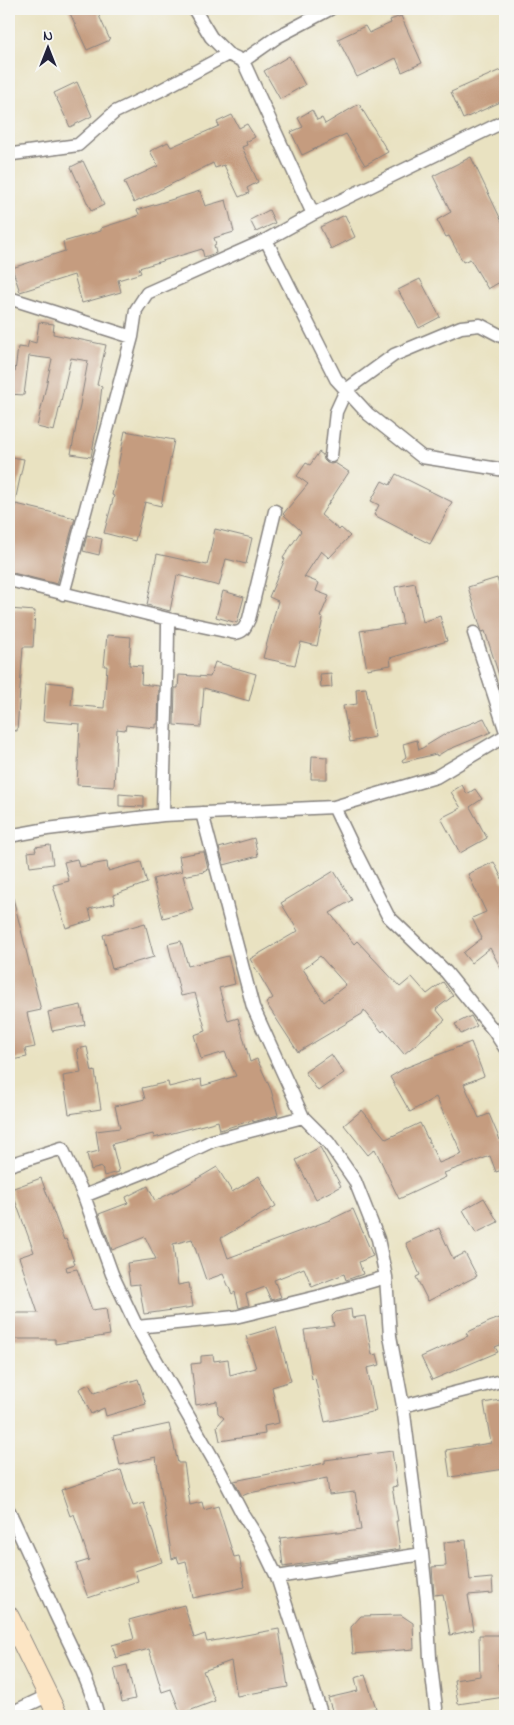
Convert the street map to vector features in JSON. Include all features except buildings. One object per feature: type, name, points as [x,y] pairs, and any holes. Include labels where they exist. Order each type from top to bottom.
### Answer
[{"type":"main road","points":[[9,1616],[58,1716]]},
{"type":"street","points":[[194,9],[211,37],[228,54],[243,61],[313,214]]},
{"type":"street","points":[[243,61],[278,37],[330,9]]},
{"type":"street","points":[[9,157],[13,154],[78,145],[115,112],[228,54]]},
{"type":"street","points":[[63,594],[132,336],[136,310],[147,293],[266,240],[313,214],[505,121]]},
{"type":"street","points":[[266,240],[336,379],[368,414],[422,457],[505,470]]},
{"type":"street","points":[[9,298],[132,336]]},
{"type":"street","points":[[331,456],[336,412],[346,390],[394,355],[461,327],[480,325],[505,338]]},
{"type":"street","points":[[9,580],[168,619],[235,633],[240,632],[245,629],[249,620],[275,511]]},
{"type":"street","points":[[163,815],[168,678],[168,619]]},
{"type":"street","points":[[474,633],[505,730]]},
{"type":"street","points":[[9,836],[47,829],[163,815],[334,807],[436,777],[505,736]]},
{"type":"street","points":[[334,807],[388,916],[446,972],[494,1031],[505,1048]]},
{"type":"street","points":[[202,813],[253,1007],[303,1118],[328,1142],[355,1181],[378,1240],[386,1277],[390,1336],[403,1406],[422,1554],[436,1708]]},
{"type":"street","points":[[84,1196],[160,1166],[212,1141],[303,1118]]},
{"type":"street","points":[[9,1165],[62,1148],[84,1196],[112,1274],[137,1327],[259,1540],[276,1577],[322,1716]]},
{"type":"street","points":[[137,1327],[235,1317],[321,1296],[386,1277]]},
{"type":"street","points":[[403,1406],[505,1380]]},
{"type":"street","points":[[9,1511],[32,1557],[78,1661],[98,1716]]},
{"type":"street","points":[[276,1577],[422,1554]]},
{"type":"street","points":[[9,1712],[49,1695]]}]
